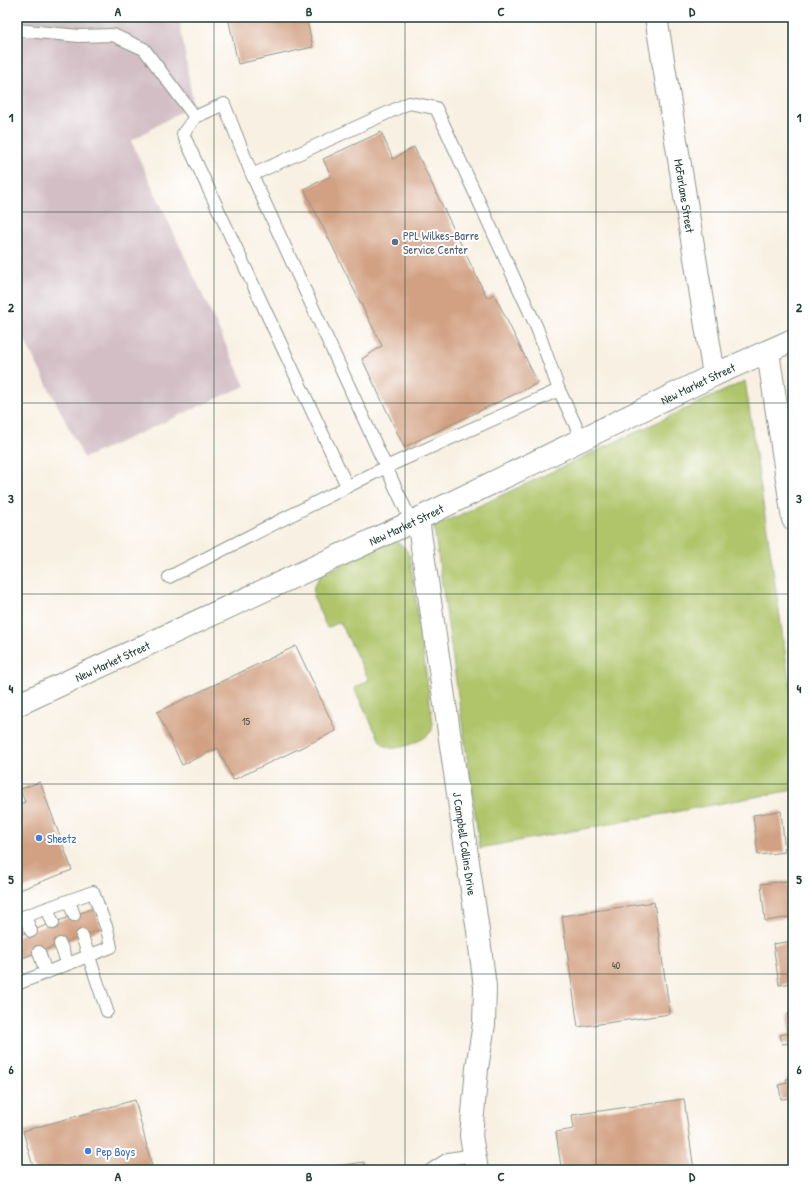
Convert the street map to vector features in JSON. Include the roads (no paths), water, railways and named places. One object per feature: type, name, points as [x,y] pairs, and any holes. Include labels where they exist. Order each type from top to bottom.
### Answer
[{"type":"street","name":"McFarlane Street","points":[[656,17],[714,375]]},
{"type":"street","name":"New Market Street","points":[[17,705],[415,520],[714,375],[793,340]]},
{"type":"street","points":[[768,352],[793,519]]},
{"type":"street","name":"J Campbell Collins Drive","points":[[415,520],[478,931],[485,987],[484,1024],[478,1068],[472,1136],[475,1162]]},
{"type":"lane","points":[[17,30],[79,36],[113,35],[144,49],[195,117]]},
{"type":"lane","points":[[252,175],[409,103],[436,108],[537,328],[559,390],[582,439]]},
{"type":"lane","points":[[347,486],[183,134],[195,117],[224,104],[252,175],[386,466],[415,520]]},
{"type":"lane","points":[[169,576],[386,466],[559,390]]},
{"type":"lane","points":[[17,984],[111,947],[107,929],[93,892],[21,918],[31,931]]},
{"type":"lane","points":[[69,901],[74,915]]},
{"type":"lane","points":[[47,908],[53,923]]},
{"type":"lane","points":[[82,936],[107,1011]]},
{"type":"lane","points":[[60,944],[68,964]]},
{"type":"lane","points":[[39,952],[46,973]]},
{"type":"lane","points":[[431,1170],[448,1159],[475,1162]]},
{"type":"place","name":"PPL Wilkes-Barre Service Center","points":[[395,242]]},
{"type":"place","name":"Sheetz","points":[[39,838]]},
{"type":"place","name":"Pep Boys","points":[[88,1151]]}]
